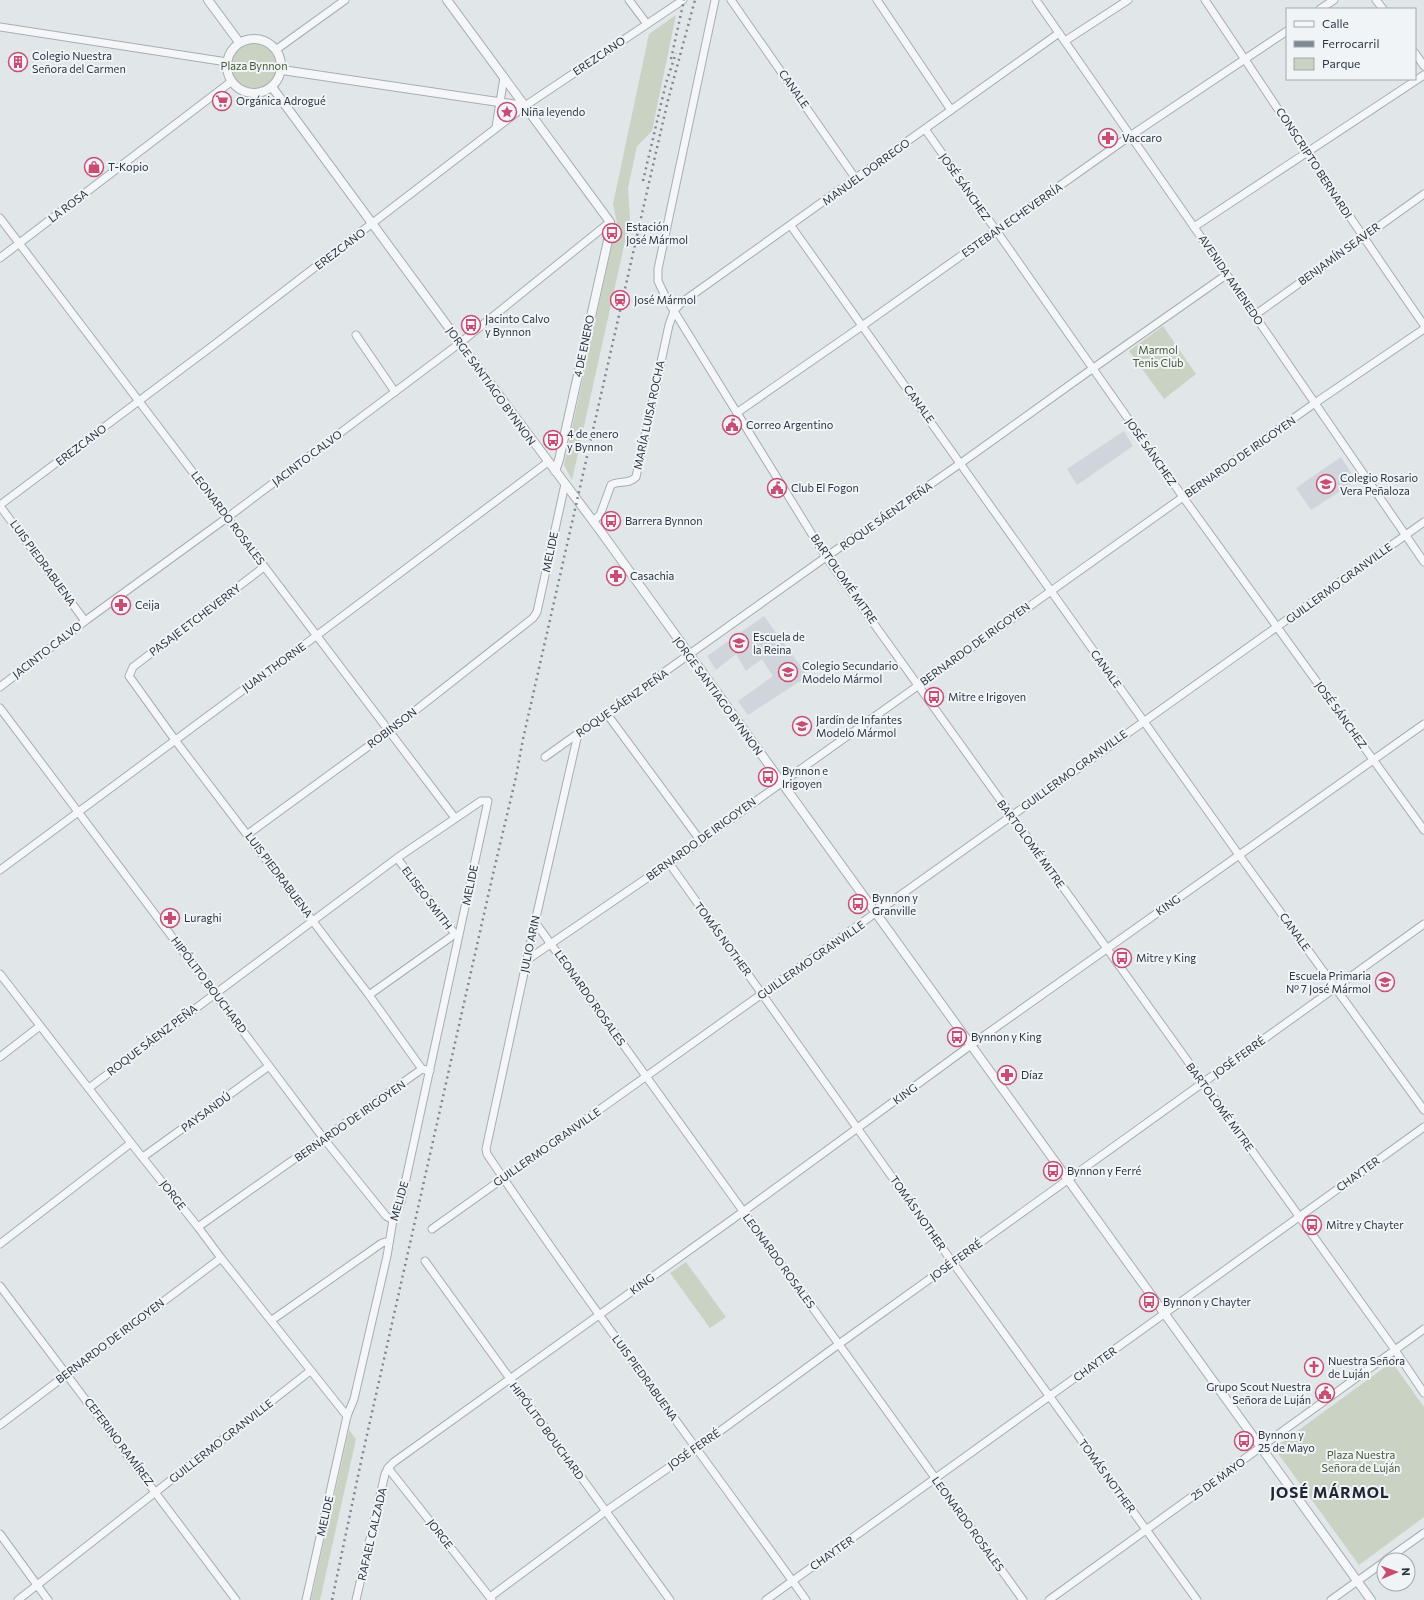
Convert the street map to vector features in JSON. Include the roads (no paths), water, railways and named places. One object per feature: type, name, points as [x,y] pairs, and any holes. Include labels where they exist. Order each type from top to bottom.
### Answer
[{"type":"street","points":[[208,0],[239,42]]},
{"type":"street","points":[[277,49],[345,0]]},
{"type":"street","points":[[447,0],[610,222]]},
{"type":"street","points":[[629,0],[647,24]]},
{"type":"street","name":"EREZCANO","points":[[0,505],[140,401],[372,224],[496,127],[684,0]]},
{"type":"street","name":"BARTOLOMÉ MITRE","points":[[715,0],[658,269],[658,281],[674,311],[826,556],[1106,949],[1395,1350],[1424,1393]]},
{"type":"street","name":"CANALE","points":[[731,0],[856,179]]},
{"type":"street","points":[[877,0],[951,110]]},
{"type":"street","name":"AVENIDA AMENEDO","points":[[1036,0],[1424,562]]},
{"type":"street","points":[[1065,41],[1128,0]]},
{"type":"street","name":"CONSCRIPTO BERNARDI","points":[[1205,0],[1307,151],[1362,237],[1424,325]]},
{"type":"street","points":[[1322,8],[1334,0]]},
{"type":"street","points":[[1376,0],[1382,8]]},
{"type":"street","points":[[0,27],[227,62]]},
{"type":"street","name":"ESTEBAN ECHEVERRÍA","points":[[738,412],[996,232],[1130,136],[1286,32]]},
{"type":"street","name":"MANUEL DORREGO","points":[[674,311],[681,303],[791,226],[1059,33]]},
{"type":"street","points":[[255,38],[267,41],[277,49],[282,63],[282,70],[280,76],[272,87],[255,93],[246,92],[238,88],[232,81],[228,74],[227,62],[233,48],[239,42],[255,38]]},
{"type":"street","points":[[1416,55],[1424,66]]},
{"type":"street","points":[[282,70],[525,106]]},
{"type":"street","points":[[1194,227],[1424,75]]},
{"type":"street","points":[[496,127],[504,77]]},
{"type":"street","name":"LA ROSA","points":[[0,258],[232,81]]},
{"type":"street","name":"JORGE SANTIAGO BYNNON","points":[[272,87],[593,521],[1371,1600]]},
{"type":"street","name":"JOSÉ SÁNCHEZ","points":[[925,129],[1183,497],[1424,830]]},
{"type":"street","name":"BENJAMÍN SEAVER","points":[[1254,315],[1424,194]]},
{"type":"street","name":"LEONARDO ROSALES","points":[[0,218],[228,517],[388,732],[455,818]]},
{"type":"street","name":"JACINTO CALVO","points":[[0,687],[85,621],[228,517],[460,343],[610,222]]},
{"type":"street","name":"4 DE ENERO","points":[[555,471],[559,460],[611,227],[610,222]]},
{"type":"street","name":"CANALE","points":[[791,226],[1239,855],[1424,1110]]},
{"type":"street","name":"ROQUE SÁENZ PEÑA","points":[[545,757],[689,656],[826,556],[961,463],[1092,368],[1226,275]]},
{"type":"street","name":"MARÍA LUISA ROCHA","points":[[593,521],[600,515],[611,485],[617,482],[629,482],[636,477],[669,325],[674,311]]},
{"type":"street","name":"BERNARDO DE IRIGOYEN","points":[[527,960],[668,863],[1314,403],[1424,329]]},
{"type":"street","points":[[356,335],[395,392]]},
{"type":"street","name":"JUAN THORNE","points":[[0,870],[548,462]]},
{"type":"street","name":"MELIDE","points":[[534,618],[537,612],[565,484]]},
{"type":"street","name":"LUIS PIEDRABUENA","points":[[0,505],[85,621]]},
{"type":"street","name":"GUILLERMO GRANVILLE","points":[[432,1229],[1424,522]]},
{"type":"street","name":"PASAJE ETCHEVERRY","points":[[128,676],[132,667],[264,567]]},
{"type":"street","name":"ROBINSON","points":[[248,834],[388,732],[534,618]]},
{"type":"street","name":"LUIS PIEDRABUENA","points":[[128,676],[369,994],[422,1069]]},
{"type":"street","name":"HIPÓLITO BOUCHARD","points":[[0,708],[324,1139],[386,1216],[393,1220]]},
{"type":"street","points":[[607,714],[700,840]]},
{"type":"street","name":"KING","points":[[388,1468],[394,1462],[744,1211],[971,1045],[1424,724]]},
{"type":"street","name":"JULIO ARIN","points":[[487,1154],[486,1145],[578,734]]},
{"type":"street","name":"ROQUE SÁENZ PEÑA","points":[[89,1088],[397,858],[481,801],[488,801]]},
{"type":"street","name":"MELIDE","points":[[306,1600],[347,1416],[354,1399],[393,1220],[401,1202],[430,1071],[457,935],[488,801]]},
{"type":"street","name":"ELISEO SMITH","points":[[397,858],[457,935]]},
{"type":"street","name":"TOMÁS NOTHER","points":[[668,863],[953,1263],[1197,1600]]},
{"type":"street","name":"LEONARDO ROSALES","points":[[535,922],[1023,1600]]},
{"type":"street","name":"JOSÉ FERRÉ","points":[[491,1599],[606,1511],[696,1448],[1424,924]]},
{"type":"street","points":[[369,994],[457,935]]},
{"type":"street","name":"JORGE","points":[[0,974],[221,1258],[272,1320],[310,1371],[347,1416]]},
{"type":"street","points":[[0,1057],[40,1026]]},
{"type":"street","name":"PAYSANDÚ","points":[[143,1157],[269,1066]]},
{"type":"street","points":[[422,1069],[430,1071]]},
{"type":"street","name":"BERNARDO DE IRIGOYEN","points":[[198,1227],[422,1069]]},
{"type":"street","name":"CHAYTER","points":[[766,1600],[1050,1397],[1424,1126]]},
{"type":"street","points":[[0,1244],[131,1143]]},
{"type":"street","name":"LUIS PIEDRABUENA","points":[[487,1154],[600,1315],[806,1600]]},
{"type":"street","points":[[272,1320],[382,1244],[389,1241]]},
{"type":"street","name":"BERNARDO DE IRIGOYEN","points":[[0,1425],[221,1258]]},
{"type":"street","name":"HIPÓLITO BOUCHARD","points":[[425,1261],[670,1600]]},
{"type":"street","name":"CEFERINO RAMÍREZ","points":[[0,1286],[236,1600]]},
{"type":"street","name":"25 DE MAYO","points":[[1049,1600],[1147,1531],[1424,1329]]},
{"type":"street","name":"GUILLERMO GRANVILLE","points":[[18,1600],[310,1371]]},
{"type":"street","name":"JORGE","points":[[388,1468],[491,1599]]},
{"type":"street","name":"RAFAEL CALZADA","points":[[356,1600],[385,1474],[388,1468]]},
{"type":"street","points":[[1398,1552],[1424,1533]]},
{"type":"street","points":[[0,1534],[48,1600]]},
{"type":"street","points":[[1331,1600],[1376,1567]]},
{"type":"railway","points":[[671,59],[684,0]]},
{"type":"railway","points":[[332,1600],[362,1457],[651,174],[668,100],[695,0]]},
{"type":"railway","points":[[643,181],[666,83],[676,53]]},
{"type":"place","name":"Colegio Nuestra Señora del Carmen","points":[[18,62]]},
{"type":"place","name":"Orgánica Adrogué","points":[[222,101]]},
{"type":"place","name":"Niña leyendo","points":[[507,112]]},
{"type":"place","name":"Vaccaro","points":[[1108,138]]},
{"type":"place","name":"T-Kopio","points":[[94,167]]},
{"type":"place","name":"Estación José Mármol","points":[[612,233]]},
{"type":"place","name":"José Mármol","points":[[620,300]]},
{"type":"place","name":"Jacinto Calvo y Bynnon","points":[[471,325]]},
{"type":"place","name":"Correo Argentino","points":[[732,425]]},
{"type":"place","name":"4 de enero y Bynnon","points":[[553,440]]},
{"type":"place","name":"Colegio Rosario Vera Peñaloza","points":[[1326,484]]},
{"type":"place","name":"Club El Fogon","points":[[777,488]]},
{"type":"place","name":"Barrera Bynnon","points":[[611,521]]},
{"type":"place","name":"Casachia","points":[[616,576]]},
{"type":"place","name":"Ceija","points":[[121,605]]},
{"type":"place","name":"Escuela de la Reina","points":[[739,643]]},
{"type":"place","name":"Colegio Secundario Modelo Mármol","points":[[788,672]]},
{"type":"place","name":"Mitre e Irigoyen","points":[[934,697]]},
{"type":"place","name":"Jardín de Infantes Modelo Mármol","points":[[802,726]]},
{"type":"place","name":"Bynnon e Irigoyen","points":[[768,777]]},
{"type":"place","name":"Bynnon y Granville","points":[[858,904]]},
{"type":"place","name":"Luraghi","points":[[170,918]]},
{"type":"place","name":"Mitre y King","points":[[1122,958]]},
{"type":"place","name":"Escuela Primaria Nº 7 José Mármol","points":[[1385,982]]},
{"type":"place","name":"Bynnon y King","points":[[957,1037]]},
{"type":"place","name":"Díaz","points":[[1007,1075]]},
{"type":"place","name":"Bynnon y Ferré","points":[[1053,1171]]},
{"type":"place","name":"Mitre y Chayter","points":[[1312,1225]]},
{"type":"place","name":"Bynnon y Chayter","points":[[1149,1302]]},
{"type":"place","name":"Nuestra Señora de Luján","points":[[1314,1367]]},
{"type":"place","name":"Grupo Scout Nuestra Señora de Luján","points":[[1325,1393]]},
{"type":"place","name":"Bynnon y 25 de Mayo","points":[[1244,1441]]},
{"type":"district","name":"JOSÉ MÁRMOL","points":[[1330,1493]]},
{"type":"park label","name":"Plaza Bynnon","points":[[254,66]]},
{"type":"park label","name":"Marmol Tenis Club","points":[[1158,356]]},
{"type":"park label","name":"Plaza Nuestra Señora de Luján","points":[[1361,1461]]}]
